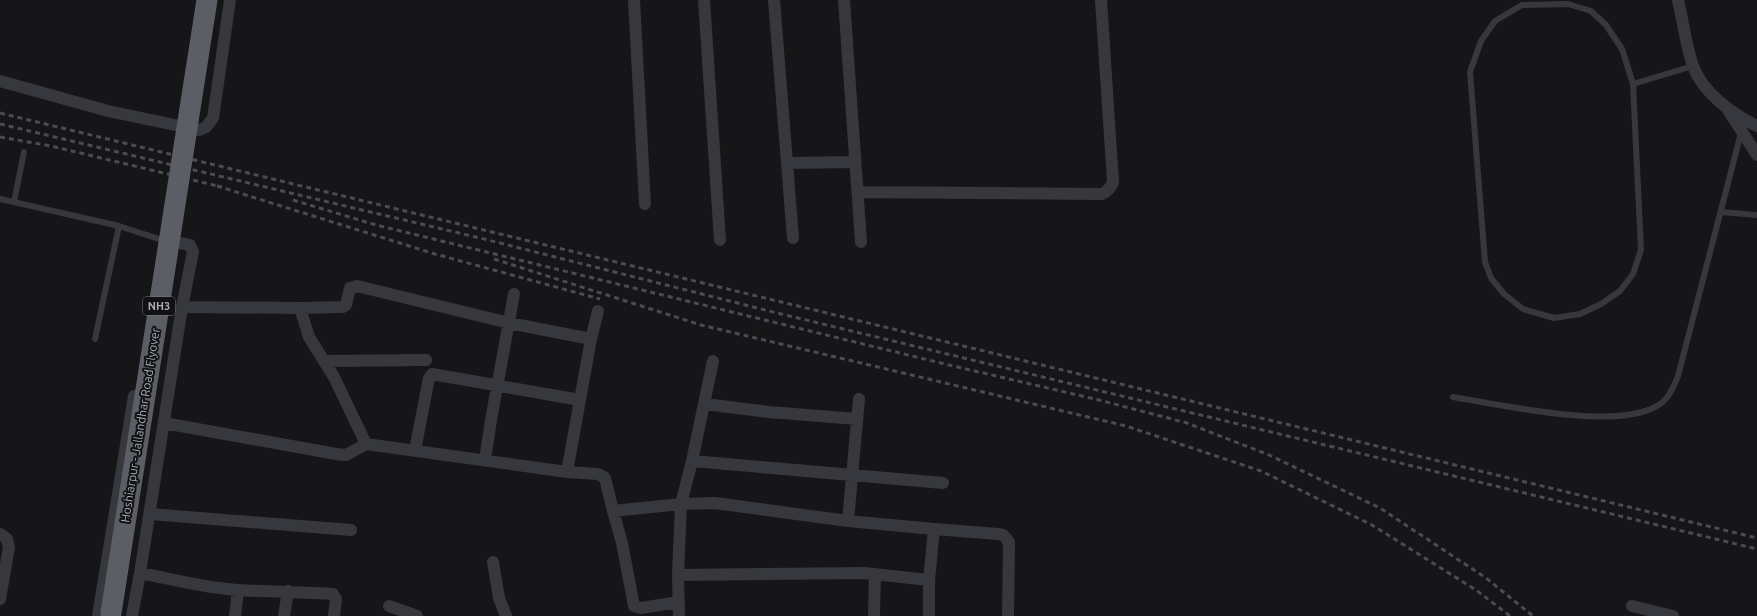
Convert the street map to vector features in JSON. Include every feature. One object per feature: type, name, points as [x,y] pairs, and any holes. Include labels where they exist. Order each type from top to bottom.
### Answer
[{"type":"highway","name":"Hoshiarpur - Jallandhar Road Flyover","points":[[104,614],[207,0]]},
{"type":"street","points":[[0,81],[108,111],[199,130],[206,127],[213,118],[230,0]]},
{"type":"street","points":[[634,0],[645,204]]},
{"type":"street","points":[[704,0],[720,240]]},
{"type":"street","points":[[774,0],[793,238]]},
{"type":"street","points":[[844,0],[861,242]]},
{"type":"street","points":[[858,192],[1102,194],[1111,188],[1113,182],[1101,0]]},
{"type":"street","points":[[1678,0],[1693,66],[1709,92],[1726,106],[1757,126]]},
{"type":"street","points":[[1726,106],[1757,155]]},
{"type":"street","points":[[788,163],[856,162]]},
{"type":"street","points":[[104,614],[159,244],[162,240],[190,245],[193,252],[182,307],[150,514],[132,616]]},
{"type":"street","points":[[182,307],[342,307],[346,305],[350,288],[357,286],[509,323],[591,339]]},
{"type":"street","points":[[485,460],[514,294]]},
{"type":"street","points":[[300,308],[309,337],[325,361],[366,444]]},
{"type":"street","points":[[567,472],[591,339],[598,311]]},
{"type":"street","points":[[325,361],[426,360]]},
{"type":"street","points":[[679,616],[678,575],[681,504],[705,404],[713,361]]},
{"type":"street","points":[[415,450],[429,378],[432,374],[580,400]]},
{"type":"street","points":[[848,521],[859,399]]},
{"type":"street","points":[[705,404],[857,419]]},
{"type":"street","points":[[164,423],[336,454],[346,454],[366,444],[567,472],[602,475],[606,482],[622,543],[634,606],[641,608],[679,602]]},
{"type":"street","points":[[692,461],[852,474],[943,484]]},
{"type":"street","points":[[613,511],[681,504],[715,503],[848,521],[998,534],[1007,538],[1009,542],[1008,616]]},
{"type":"street","points":[[150,514],[351,530]]},
{"type":"street","points":[[929,616],[934,529]]},
{"type":"street","points":[[0,534],[7,539],[8,547],[0,599]]},
{"type":"street","points":[[493,562],[499,598],[506,616]]},
{"type":"street","points":[[140,573],[211,587],[238,590],[335,594],[334,616]]},
{"type":"street","points":[[678,575],[875,574],[930,580]]},
{"type":"street","points":[[874,616],[875,574]]},
{"type":"street","points":[[235,616],[238,590]]},
{"type":"street","points":[[284,616],[288,591]]},
{"type":"street","points":[[389,606],[417,616]]},
{"type":"street","points":[[1632,606],[1673,616]]},
{"type":"lane","points":[[1568,4],[1591,11],[1606,25],[1622,49],[1633,84],[1641,250],[1633,274],[1620,291],[1601,304],[1580,314],[1554,318],[1522,309],[1504,294],[1491,278],[1485,262],[1470,72],[1481,41],[1495,21],[1522,5],[1568,4]]},
{"type":"lane","points":[[1633,84],[1693,66]]},
{"type":"lane","points":[[1453,397],[1555,414],[1611,416],[1641,413],[1657,407],[1668,397],[1678,376],[1742,131]]},
{"type":"lane","points":[[14,202],[24,152]]},
{"type":"lane","points":[[0,199],[119,226],[162,240]]},
{"type":"lane","points":[[1721,212],[1757,215]]},
{"type":"lane","points":[[95,339],[119,226]]},
{"type":"railway","points":[[0,113],[1757,538]]},
{"type":"railway","points":[[0,124],[480,238],[777,313],[1757,549]]},
{"type":"railway","points":[[0,137],[51,146],[222,187]]},
{"type":"railway","points":[[217,186],[435,254],[600,299]]},
{"type":"railway","points":[[293,200],[376,225],[949,365],[1099,400],[1187,423],[1269,455],[1380,508],[1486,578],[1533,616]]},
{"type":"railway","points":[[494,259],[701,325],[1126,426],[1261,471],[1372,525],[1476,590],[1510,616]]}]
